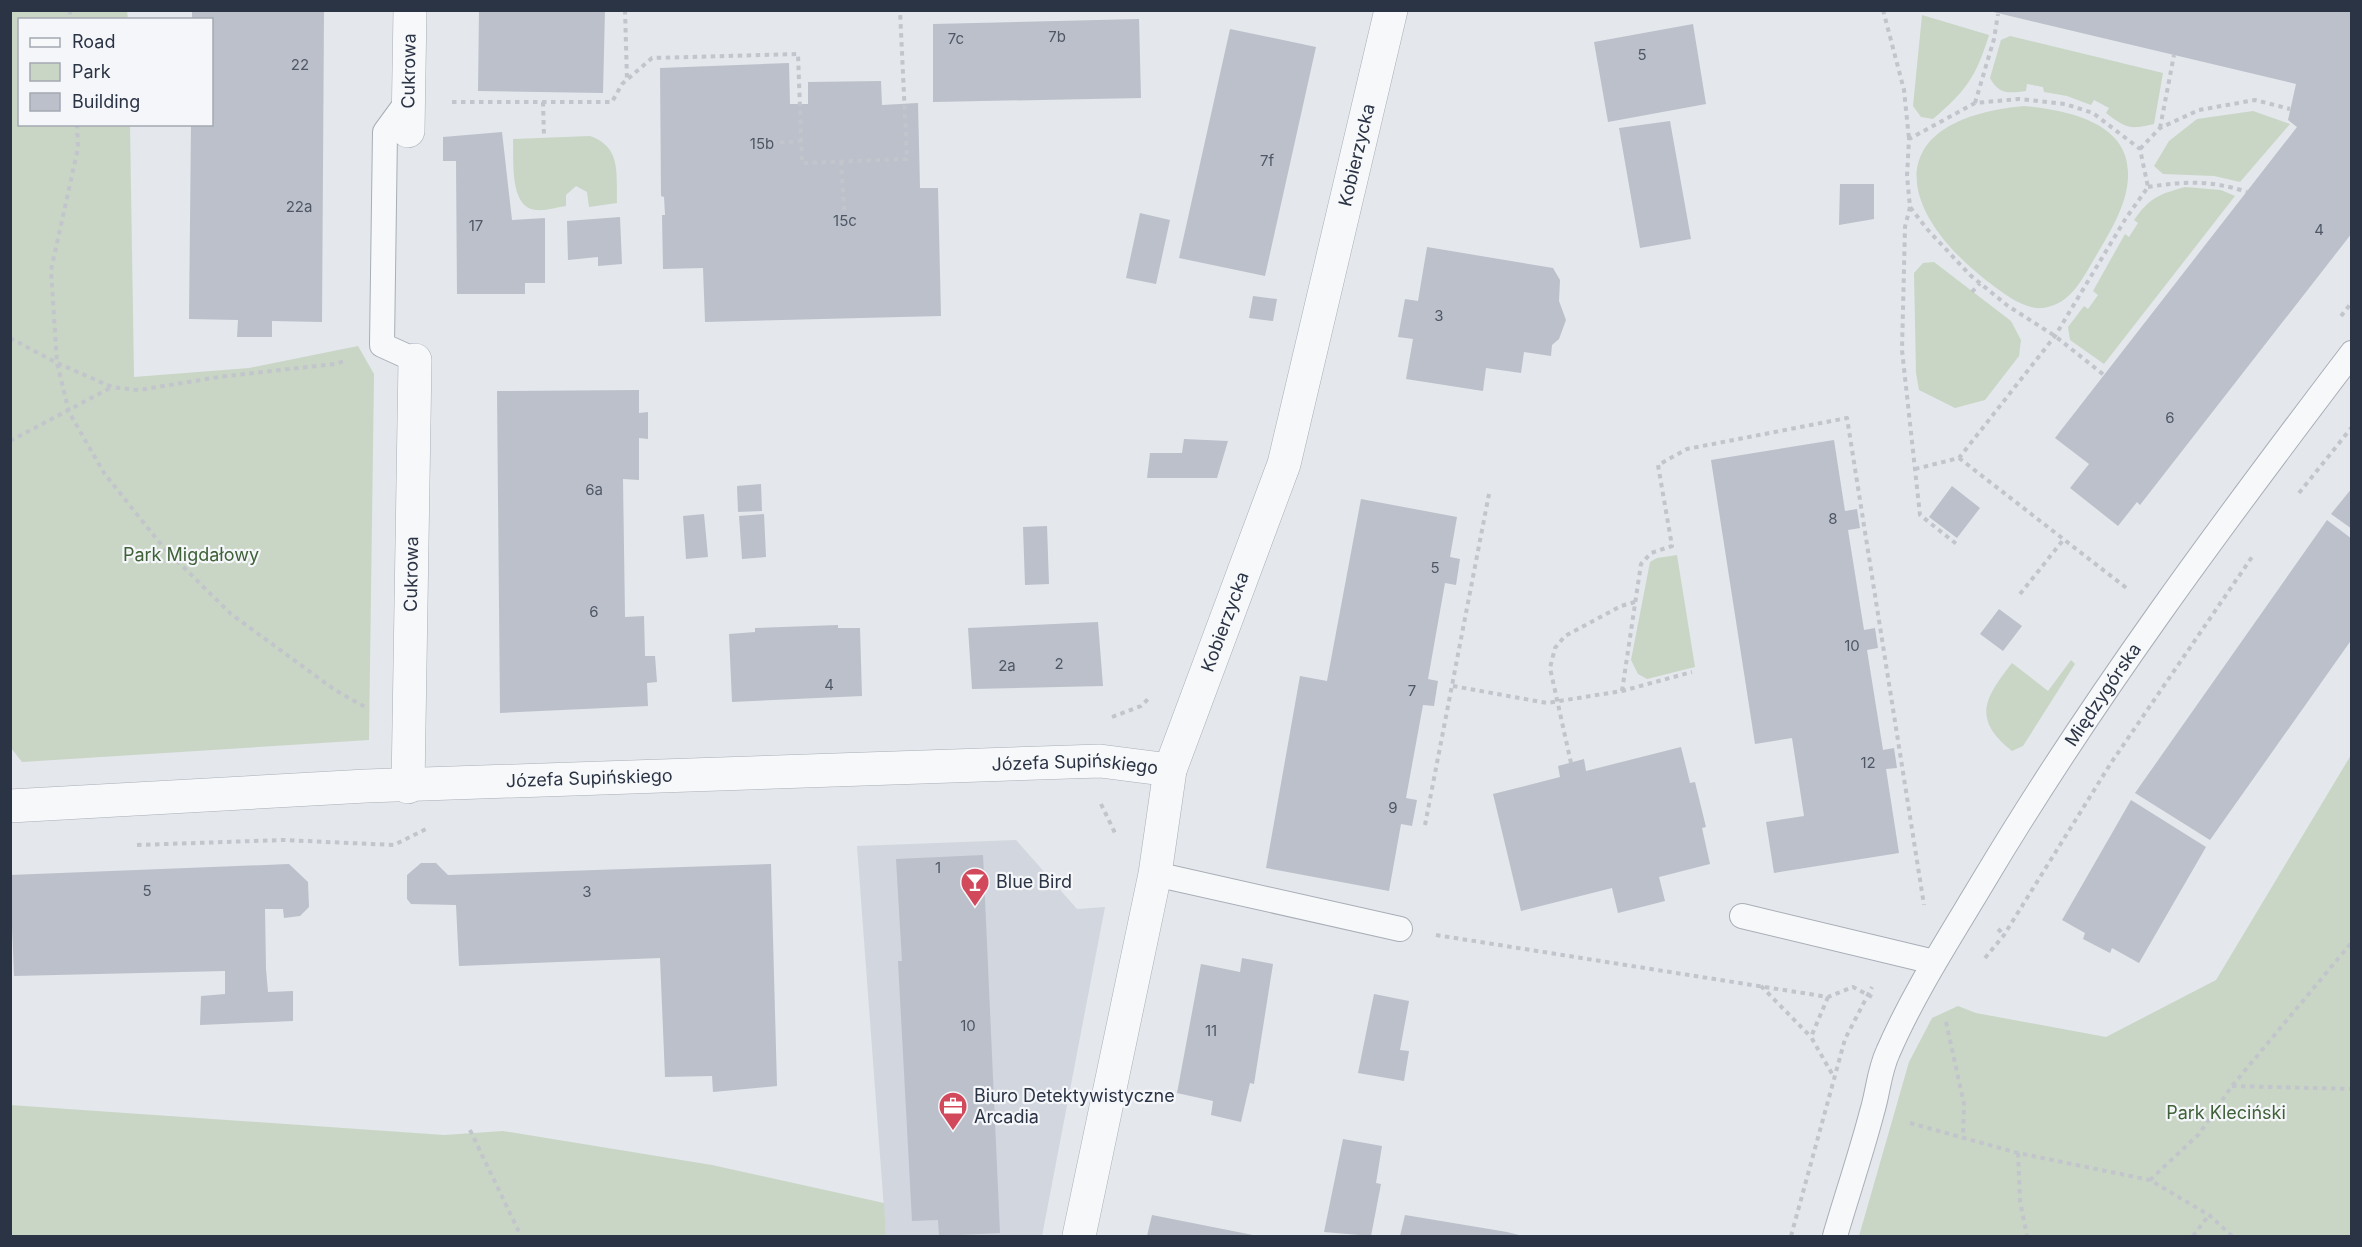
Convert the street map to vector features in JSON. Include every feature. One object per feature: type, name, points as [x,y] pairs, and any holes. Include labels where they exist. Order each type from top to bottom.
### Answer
[{"type":"street","name":"Cukrowa","points":[[408,116],[410,10]]},
{"type":"street","name":"Kobierzycka","points":[[1078,1236],[1155,874],[1170,770],[1284,464],[1391,10]]},
{"type":"street","name":"Cukrowa","points":[[408,787],[415,360]]},
{"type":"street","name":"Józefa Supińskiego","points":[[10,806],[366,786],[408,787],[1100,761],[1170,770]]},
{"type":"lane","points":[[408,116],[385,132],[382,345],[415,360]]},
{"type":"lane","name":"Międzygórska","points":[[1835,1236],[1872,1113],[1886,1056],[1910,1004],[1934,962],[2042,783],[2117,671],[2161,615],[2204,548],[2352,353]]},
{"type":"lane","points":[[1155,874],[1400,929]]},
{"type":"lane","points":[[1742,916],[1934,962]]},
{"type":"path","points":[[626,10],[627,81]]},
{"type":"path","points":[[408,116],[543,102],[612,102],[627,81],[652,58],[798,54],[802,163],[907,159],[900,10]]},
{"type":"path","points":[[1883,10],[1904,90],[1910,139],[1907,176],[1910,207],[1905,227],[1902,350],[1920,515],[1959,546]]},
{"type":"path","points":[[1975,103],[1994,39],[1998,14]]},
{"type":"path","points":[[2160,128],[2174,55]]},
{"type":"path","points":[[1910,139],[1975,103],[2019,99],[2065,104],[2093,113],[2140,149],[2148,187]]},
{"type":"path","points":[[2140,149],[2160,128],[2199,110],[2255,100],[2290,110]]},
{"type":"path","points":[[543,102],[544,137]]},
{"type":"path","points":[[77,126],[78,148],[51,270],[57,363],[69,412],[104,473],[155,537],[231,614],[335,690],[370,710]]},
{"type":"path","points":[[762,144],[801,141]]},
{"type":"path","points":[[841,161],[845,221]]},
{"type":"path","points":[[1915,469],[1959,458],[2055,336],[2126,218],[2148,187],[2182,182],[2218,183],[2247,192]]},
{"type":"path","points":[[1910,207],[1927,229],[1980,283],[2008,306],[2055,336],[2104,375]]},
{"type":"path","points":[[1972,292],[1980,283]]},
{"type":"path","points":[[10,338],[57,363],[112,387],[139,390],[219,377],[335,364],[357,356]]},
{"type":"path","points":[[10,441],[69,412],[112,387]]},
{"type":"path","points":[[1622,691],[1641,564],[1651,553],[1672,546],[1658,465],[1687,449],[1846,418],[1924,907],[1932,902]]},
{"type":"path","points":[[2295,498],[2352,427]]},
{"type":"path","points":[[1959,458],[2161,615]]},
{"type":"path","points":[[1425,825],[1489,494]]},
{"type":"path","points":[[2020,594],[2064,539]]},
{"type":"path","points":[[1982,962],[2004,935],[2111,763],[2254,553]]},
{"type":"path","points":[[1571,763],[1550,668],[1555,648],[1565,636],[1621,606],[1635,602]]},
{"type":"path","points":[[1453,686],[1547,704],[1622,691],[1692,672]]},
{"type":"path","points":[[1111,718],[1141,706],[1154,693]]},
{"type":"path","points":[[135,845],[284,840],[386,844]]},
{"type":"path","points":[[1400,929],[1828,997],[1853,987],[1867,996],[1845,1039],[1791,1236]]},
{"type":"path","points":[[2150,1180],[2199,1134],[2232,1086],[2352,942]]},
{"type":"path","points":[[1761,986],[1811,1037],[1835,1080]]},
{"type":"path","points":[[1811,1037],[1828,997]]},
{"type":"path","points":[[1910,1004],[1943,1010],[1964,1104],[1963,1136]]},
{"type":"path","points":[[2232,1086],[2352,1089]]},
{"type":"path","points":[[1872,1113],[1963,1136],[2018,1153],[2150,1180],[2209,1215],[2232,1236]]},
{"type":"path","points":[[470,1131],[521,1236]]},
{"type":"path","points":[[2018,1153],[2020,1201],[2027,1236]]},
{"type":"path","points":[[2193,1236],[2209,1215]]},
{"type":"shaded area","points":[[1016,840],[1077,909],[1105,907],[1042,1236],[886,1236],[857,846]]},
{"type":"green space","name":"Park Migdałowy","points":[[11,10],[127,11],[128,18],[18,18],[18,126],[130,126],[134,377],[249,368],[358,346],[374,374],[369,740],[22,762],[11,748]]},
{"type":"green space","points":[[1922,15],[1989,35],[1974,73],[1962,91],[1933,119],[1921,117],[1913,106]]},
{"type":"green space","points":[[2010,36],[2163,73],[2154,124],[2139,127],[2128,126],[2106,113],[2109,108],[2094,100],[2091,105],[2067,96],[2044,92],[2043,87],[2027,84],[2026,91],[2005,92],[2001,90],[1993,84],[1990,78],[2001,40]]},
{"type":"green space","points":[[2024,106],[2057,111],[2091,121],[2117,141],[2125,155],[2128,172],[2126,194],[2118,216],[2076,288],[2062,301],[2043,308],[2028,306],[2006,295],[1955,252],[1933,224],[1920,196],[1917,170],[1925,147],[1946,128],[1978,114]]},
{"type":"green space","points":[[2253,111],[2290,124],[2240,182],[2214,176],[2163,174],[2154,166],[2169,141],[2197,119]]},
{"type":"green space","points":[[590,136],[608,147],[612,154],[616,172],[617,203],[589,207],[587,192],[576,186],[566,195],[566,206],[537,210],[528,208],[517,193],[513,139]]},
{"type":"green space","points":[[2185,187],[2221,190],[2235,196],[2104,364],[2070,340],[2068,327],[2084,306],[2088,309],[2098,295],[2093,291],[2125,234],[2129,237],[2138,223],[2134,220],[2145,206],[2156,198]]},
{"type":"green space","points":[[1934,262],[2011,321],[2021,340],[2019,356],[1985,400],[1955,408],[1919,390],[1916,373],[1914,273],[1923,263]]},
{"type":"green space","points":[[1677,555],[1695,667],[1647,679],[1638,674],[1631,660],[1650,562],[1657,558]]},
{"type":"green space","points":[[2071,660],[2075,664],[2023,746],[2012,751],[1999,740],[1987,719],[1986,708],[1995,687],[2012,663],[2048,691]]},
{"type":"green space","name":"Park Kleciński","points":[[2351,755],[2351,1236],[1859,1236],[1909,1062],[1932,1018],[1958,1006],[1976,1013],[2106,1037],[2216,980]]},
{"type":"green space","points":[[10,1105],[444,1135],[503,1131],[712,1165],[884,1203],[886,1236],[11,1236]]},
{"type":"building","points":[[192,10],[324,10],[322,322],[272,321],[272,337],[237,337],[238,320],[189,319],[191,126],[213,126],[213,18],[192,18]]},
{"type":"building","points":[[479,10],[605,10],[603,93],[478,91]]},
{"type":"building","points":[[1985,10],[2352,10],[2352,233],[2140,505],[2137,502],[2118,526],[2070,488],[2089,464],[2055,438],[2297,127],[2288,120],[2296,84]]},
{"type":"building","points":[[1139,19],[1141,98],[933,102],[933,24]]},
{"type":"building","points":[[1693,24],[1706,104],[1608,122],[1594,42]]},
{"type":"building","points":[[1230,29],[1316,47],[1265,276],[1179,258]]},
{"type":"building","points":[[789,63],[790,104],[808,104],[808,82],[881,81],[882,105],[918,103],[920,188],[938,188],[941,316],[705,322],[703,268],[663,269],[662,215],[665,215],[664,197],[661,196],[660,68]]},
{"type":"building","points":[[1670,121],[1691,239],[1640,248],[1619,128]]},
{"type":"building","points":[[502,132],[512,220],[545,218],[545,283],[525,283],[525,294],[457,294],[456,161],[443,161],[443,137]]},
{"type":"building","points":[[1840,184],[1874,184],[1874,219],[1839,225]]},
{"type":"building","points":[[1140,213],[1170,220],[1156,284],[1126,278]]},
{"type":"building","points":[[620,217],[622,264],[598,266],[598,257],[568,260],[567,221]]},
{"type":"building","points":[[1427,247],[1553,268],[1560,280],[1559,301],[1566,320],[1559,339],[1552,345],[1551,356],[1524,352],[1521,373],[1486,368],[1483,391],[1406,379],[1413,339],[1398,337],[1405,299],[1418,301]]},
{"type":"building","points":[[1253,296],[1277,299],[1273,321],[1249,318]]},
{"type":"building","points":[[639,390],[639,413],[648,412],[648,439],[639,438],[639,480],[623,479],[625,617],[644,616],[645,656],[655,656],[657,682],[647,683],[648,706],[500,713],[497,391]]},
{"type":"building","points":[[1184,439],[1228,441],[1217,478],[1147,478],[1150,453],[1182,453]]},
{"type":"building","points":[[1834,440],[1845,511],[1857,509],[1860,528],[1848,530],[1864,630],[1875,628],[1878,648],[1867,650],[1883,750],[1894,748],[1897,768],[1886,769],[1899,853],[1774,873],[1766,822],[1804,816],[1792,738],[1755,744],[1711,460]]},
{"type":"building","points":[[761,484],[762,511],[738,512],[737,486]]},
{"type":"building","points":[[1952,486],[1980,508],[1957,538],[1929,517]]},
{"type":"building","points":[[2352,488],[2352,529],[2331,514]]},
{"type":"building","points":[[1361,499],[1457,517],[1450,557],[1460,559],[1456,585],[1445,583],[1428,679],[1438,681],[1434,706],[1423,705],[1406,798],[1417,800],[1412,826],[1401,824],[1389,891],[1266,868],[1300,676],[1327,681]]},
{"type":"building","points":[[704,514],[708,557],[686,559],[683,516]]},
{"type":"building","points":[[764,514],[766,557],[742,559],[739,516]]},
{"type":"building","points":[[2327,520],[2352,539],[2352,639],[2210,840],[2135,793]]},
{"type":"building","points":[[1047,526],[1049,584],[1025,585],[1023,527]]},
{"type":"building","points":[[1999,609],[2022,626],[2003,651],[1980,634]]},
{"type":"building","points":[[1098,622],[1103,686],[972,689],[968,628]]},
{"type":"building","points":[[838,625],[838,628],[860,628],[862,696],[732,702],[729,634],[755,632],[755,628]]},
{"type":"building","points":[[1681,747],[1690,783],[1695,782],[1706,827],[1702,828],[1710,864],[1659,877],[1665,901],[1618,913],[1612,888],[1521,911],[1493,794],[1560,777],[1558,766],[1584,759],[1586,771]]},
{"type":"building","points":[[2131,800],[2206,847],[2139,963],[2112,948],[2110,953],[2083,939],[2085,933],[2062,920]]},
{"type":"building","points":[[983,855],[1000,1233],[939,1236],[938,1220],[912,1221],[898,961],[902,961],[896,859]]},
{"type":"building","points":[[421,863],[436,863],[448,875],[771,864],[777,1086],[713,1092],[712,1076],[665,1077],[660,958],[459,966],[456,905],[411,904],[407,899],[407,875]]},
{"type":"building","points":[[289,864],[308,882],[309,907],[300,916],[284,918],[283,909],[265,909],[266,969],[268,992],[293,991],[293,1021],[200,1025],[201,996],[225,994],[225,971],[14,976],[10,875]]},
{"type":"building","points":[[1242,958],[1273,964],[1254,1084],[1250,1083],[1241,1122],[1211,1115],[1213,1101],[1177,1093],[1201,964],[1240,972]]},
{"type":"building","points":[[1374,994],[1409,1001],[1400,1050],[1409,1051],[1404,1081],[1358,1073]]},
{"type":"building","points":[[1343,1139],[1382,1146],[1376,1183],[1381,1184],[1371,1236],[1324,1232]]},
{"type":"building","points":[[1152,1215],[1253,1235],[1253,1236],[1147,1236]]},
{"type":"building","points":[[1405,1215],[1507,1232],[1523,1236],[1400,1236]]},
{"type":"place","name":"Blue Bird","points":[[975,908]]},
{"type":"place","name":"Biuro Detektywistyczne Arcadia","points":[[953,1132]]}]
